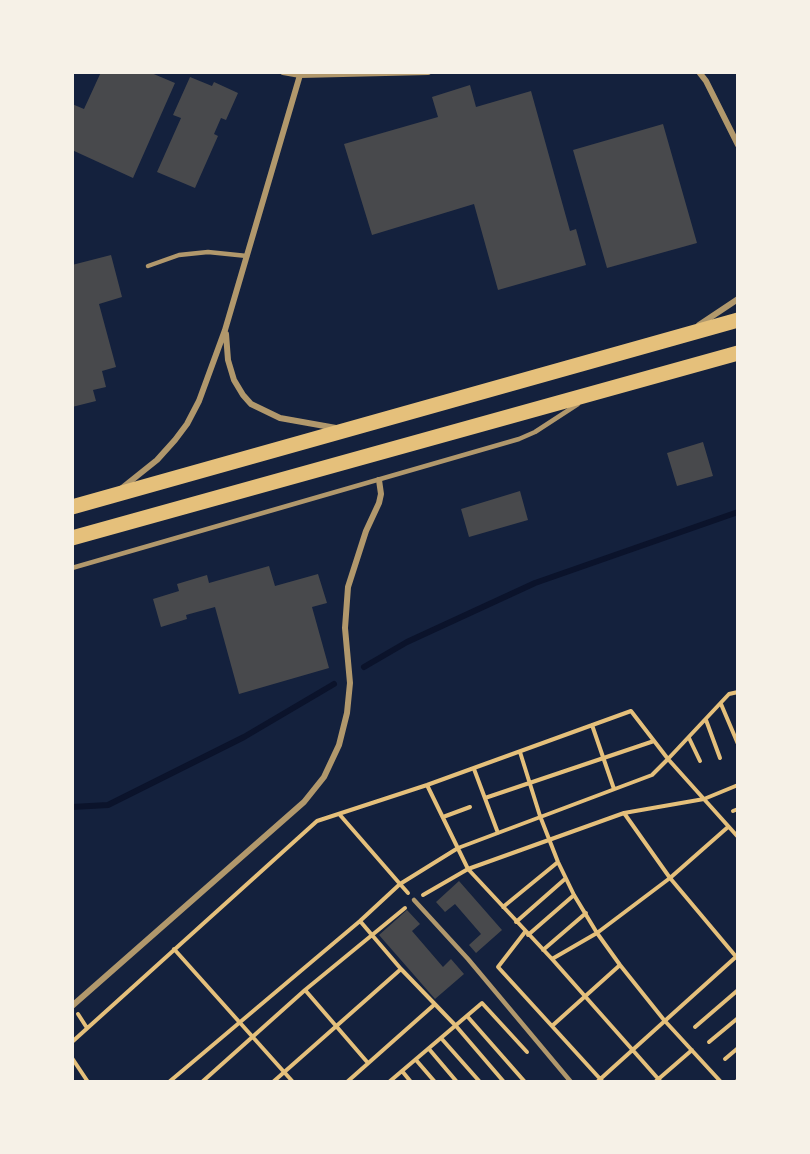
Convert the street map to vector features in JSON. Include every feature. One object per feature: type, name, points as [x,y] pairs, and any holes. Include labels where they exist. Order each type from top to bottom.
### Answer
[{"type":"main road","points":[[72,507],[738,320]]},
{"type":"main road","points":[[72,538],[738,353]]},
{"type":"street","points":[[283,72],[300,75],[428,72]]},
{"type":"street","points":[[699,72],[706,81],[738,145]]},
{"type":"street","points":[[115,494],[157,460],[187,424],[199,401],[225,330],[300,75]]},
{"type":"street","points":[[683,335],[738,299]]},
{"type":"street","points":[[225,330],[228,360],[234,380],[251,405],[280,418],[346,429]]},
{"type":"street","points":[[72,1006],[304,802],[324,777],[339,745],[347,713],[350,683],[345,628],[348,587],[366,531],[379,503],[381,494],[379,480]]},
{"type":"lane","points":[[148,266],[179,255],[208,252],[247,256]]},
{"type":"lane","points":[[72,568],[519,439],[554,420],[596,392]]},
{"type":"lane","points":[[414,900],[468,959],[571,1082]]},
{"type":"path","points":[[168,1082],[360,921],[400,884],[458,848],[652,775],[729,694],[738,692]]},
{"type":"path","points":[[721,704],[738,744]]},
{"type":"path","points":[[72,1042],[317,821],[427,785],[631,711],[668,759],[738,837]]},
{"type":"path","points":[[706,720],[720,758]]},
{"type":"path","points":[[592,725],[614,789]]},
{"type":"path","points":[[689,738],[700,761]]},
{"type":"path","points":[[485,798],[654,741]]},
{"type":"path","points":[[520,752],[540,816],[565,879],[597,933],[664,1020],[721,1082]]},
{"type":"path","points":[[474,768],[498,832]]},
{"type":"path","points":[[427,785],[468,869],[552,959],[658,1081],[692,1050]]},
{"type":"path","points":[[202,1082],[305,990],[414,900],[468,869],[624,813],[704,799],[738,785]]},
{"type":"path","points":[[443,817],[470,807]]},
{"type":"path","points":[[733,811],[738,809]]},
{"type":"path","points":[[574,895],[527,934],[498,967],[600,1081],[664,1020],[737,957],[670,878],[624,813]]},
{"type":"path","points":[[340,815],[414,900]]},
{"type":"path","points":[[552,959],[597,933],[670,878],[728,827]]},
{"type":"path","points":[[503,908],[558,862]]},
{"type":"path","points":[[516,922],[565,879]]},
{"type":"path","points":[[543,950],[586,913]]},
{"type":"path","points":[[360,921],[504,1082]]},
{"type":"path","points":[[174,949],[293,1082]]},
{"type":"path","points":[[552,1026],[620,965]]},
{"type":"path","points":[[273,1082],[401,969]]},
{"type":"path","points":[[305,990],[368,1063]]},
{"type":"path","points":[[695,1027],[738,990]]},
{"type":"path","points":[[390,1082],[482,1003],[531,1056]]},
{"type":"path","points":[[347,1082],[435,1004]]},
{"type":"path","points":[[467,1016],[525,1082]]},
{"type":"path","points":[[709,1042],[738,1017]]},
{"type":"path","points":[[441,1038],[480,1082]]},
{"type":"path","points":[[725,1059],[738,1048]]},
{"type":"path","points":[[429,1049],[457,1082]]},
{"type":"path","points":[[72,1058],[88,1082]]},
{"type":"path","points":[[416,1060],[435,1082]]},
{"type":"path","points":[[402,1071],[411,1082]]},
{"type":"building","points":[[101,72],[149,72],[175,83],[133,178],[72,150],[72,104],[84,109]]},
{"type":"building","points":[[190,77],[212,86],[214,82],[238,93],[226,120],[221,118],[214,134],[218,136],[195,188],[157,172],[181,118],[173,115]]},
{"type":"building","points":[[470,85],[476,107],[531,91],[570,231],[576,229],[586,265],[498,290],[474,204],[372,235],[344,144],[438,117],[432,97]]},
{"type":"building","points":[[663,124],[697,243],[607,268],[573,150]]},
{"type":"building","points":[[111,255],[122,297],[99,304],[116,367],[102,371],[106,387],[93,390],[96,401],[72,407],[72,265]]},
{"type":"building","points":[[703,442],[713,476],[677,486],[667,453]]},
{"type":"building","points":[[520,491],[528,520],[469,537],[461,509]]},
{"type":"building","points":[[269,566],[275,586],[318,574],[327,603],[312,607],[329,668],[239,694],[215,607],[186,615],[187,619],[161,627],[153,599],[179,591],[177,584],[207,575],[209,583]]},
{"type":"building","points":[[459,881],[502,930],[476,953],[469,945],[481,934],[455,904],[445,912],[436,902]]},
{"type":"building","points":[[407,910],[420,924],[412,931],[443,967],[451,959],[464,974],[435,999],[379,935]]},
{"type":"waterway","points":[[364,667],[407,642],[535,583],[738,512]]},
{"type":"waterway","points":[[72,807],[108,805],[244,737],[334,684]]}]
